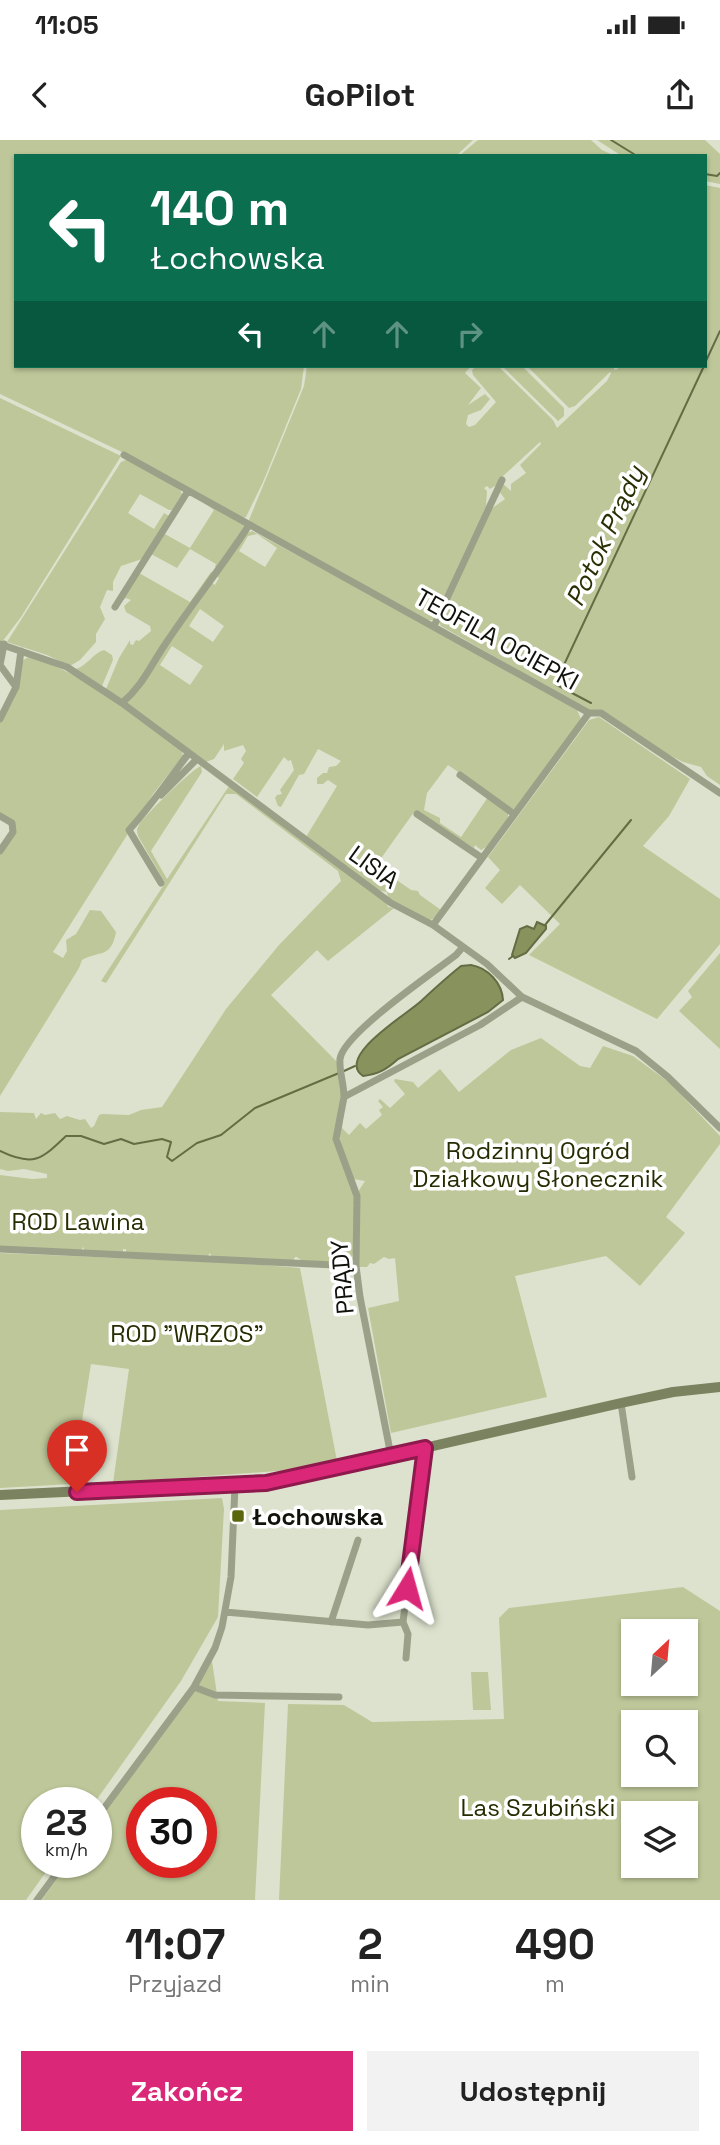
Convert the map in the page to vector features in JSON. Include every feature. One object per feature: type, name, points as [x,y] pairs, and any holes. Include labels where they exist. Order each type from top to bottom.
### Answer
[{"type":"main road","points":[[0,1495],[235,1486],[288,1480],[621,1403],[674,1392],[720,1387]]},
{"type":"street","name":"TEOFILA OCIEPKI","points":[[124,455],[589,713],[601,713],[720,793]]},
{"type":"street","points":[[434,626],[502,480]]},
{"type":"street","points":[[115,607],[188,491]]},
{"type":"street","points":[[122,703],[141,685],[162,648],[249,525]]},
{"type":"street","points":[[2,644],[0,665],[16,687]]},
{"type":"street","name":"LISIA","points":[[2,644],[66,667],[122,703],[391,903],[433,925],[486,964],[522,997],[636,1051],[668,1077],[720,1128]]},
{"type":"street","points":[[0,719],[16,687],[21,651]]},
{"type":"street","points":[[433,925],[589,713]]},
{"type":"street","points":[[153,803],[189,754]]},
{"type":"street","points":[[161,883],[129,830],[197,760]]},
{"type":"street","points":[[460,775],[514,814]]},
{"type":"street","points":[[417,814],[482,858]]},
{"type":"street","points":[[0,816],[12,823],[13,832],[0,851]]},
{"type":"street","name":"PRĄDY","points":[[391,1456],[356,1266],[357,1196],[336,1139],[344,1097],[340,1059],[345,1046],[379,1014],[456,955],[462,947]]},
{"type":"street","points":[[344,1097],[480,1024],[522,997]]},
{"type":"street","points":[[0,1249],[356,1266]]},
{"type":"street","points":[[621,1403],[632,1477]]},
{"type":"street","points":[[406,1658],[408,1634],[402,1622],[425,1448]]},
{"type":"street","points":[[112,1797],[194,1687],[215,1648],[225,1612],[232,1566],[235,1486]]},
{"type":"street","points":[[331,1622],[358,1540]]},
{"type":"street","points":[[225,1612],[368,1625],[402,1622]]},
{"type":"street","points":[[194,1687],[215,1695],[339,1697]]},
{"type":"street","points":[[37,1900],[53,1878]]},
{"type":"green space","points":[[0,140],[473,140],[458,154],[14,154],[14,368],[304,368],[301,389],[246,517],[243,518],[124,453],[0,394]]},
{"type":"green space","points":[[478,140],[591,140],[611,154],[461,154]]},
{"type":"green space","points":[[597,140],[705,140],[720,154],[720,184],[707,181],[707,154],[619,154]]},
{"type":"green space","points":[[707,185],[720,188],[720,785],[707,776],[701,767],[667,754],[610,715],[588,710],[441,626],[439,622],[487,512],[505,499],[499,491],[501,482],[511,491],[511,484],[526,473],[520,465],[540,442],[502,477],[498,484],[490,489],[487,486],[484,488],[487,491],[486,506],[433,620],[426,620],[249,520],[304,386],[307,368],[469,368],[465,373],[481,388],[468,405],[485,394],[490,399],[481,410],[468,415],[466,424],[469,427],[475,425],[496,402],[473,375],[472,370],[500,368],[553,420],[557,428],[607,381],[611,373],[575,406],[569,408],[529,368],[707,368]]},
{"type":"green space","points":[[504,368],[524,368],[564,408],[564,416],[558,421]]},
{"type":"green space","points":[[0,398],[121,456],[21,617],[2,642],[0,641]]},
{"type":"green space","points":[[128,459],[180,490],[182,494],[172,510],[169,510],[140,494],[128,513],[154,529],[164,513],[169,516],[142,559],[121,566],[113,582],[113,591],[107,590],[100,607],[105,619],[96,634],[96,642],[80,660],[70,666],[7,642],[121,462]]},
{"type":"green space","points":[[204,503],[244,526],[217,568],[216,564],[190,549],[177,568],[151,554],[163,533],[190,548],[214,510]]},
{"type":"green space","points":[[252,531],[425,624],[577,710],[581,719],[514,810],[448,765],[427,793],[424,810],[440,818],[440,823],[461,837],[488,797],[508,813],[508,818],[488,846],[481,850],[414,812],[377,864],[441,910],[430,920],[388,898],[387,892],[376,890],[306,837],[337,786],[328,780],[317,784],[317,778],[341,761],[318,749],[281,807],[275,798],[282,794],[280,790],[294,770],[291,760],[288,761],[284,757],[257,797],[233,779],[244,763],[241,759],[246,751],[243,745],[224,751],[224,744],[214,759],[206,762],[182,752],[183,756],[153,794],[53,952],[63,958],[67,951],[66,940],[76,934],[90,910],[101,911],[116,932],[114,941],[108,950],[82,960],[0,1096],[0,855],[14,833],[0,813],[0,723],[14,699],[22,661],[30,656],[43,661],[126,703],[212,583],[215,585],[219,578],[216,576],[245,534]],"holes":[[[257,534],[277,548],[265,567],[239,551],[248,536]],[[200,609],[224,626],[213,642],[189,626]],[[172,646],[203,666],[190,685],[160,665]]]},
{"type":"green space","points":[[211,572],[214,573],[143,679],[122,699],[106,689],[130,640],[133,645],[136,640],[139,641],[151,631],[150,626],[126,612],[124,606],[131,600],[126,598],[122,601],[139,573],[190,602]]},
{"type":"green space","points":[[104,650],[112,655],[113,660],[102,686],[76,669]]},
{"type":"green space","points":[[599,717],[690,779],[669,816],[643,846],[720,899],[720,944],[657,1019],[529,955],[560,924],[520,885],[502,904],[485,888],[500,870],[488,857],[589,720]]},
{"type":"green space","points":[[201,766],[202,772],[151,851],[167,879],[229,786],[386,902],[388,907],[394,908],[328,961],[317,950],[271,995],[340,1065],[346,1087],[340,1105],[344,1109],[342,1128],[349,1135],[360,1123],[366,1129],[382,1115],[379,1110],[383,1107],[378,1101],[380,1099],[390,1108],[405,1094],[395,1079],[413,1082],[418,1088],[440,1069],[459,1092],[511,1050],[541,1038],[580,1066],[590,1068],[603,1046],[633,1056],[670,1083],[720,1136],[720,1144],[666,1217],[685,1233],[640,1286],[606,1256],[515,1276],[547,1397],[391,1433],[368,1308],[399,1301],[395,1258],[384,1257],[367,1267],[357,1267],[354,1260],[358,1253],[360,1232],[352,1257],[345,1262],[302,1261],[297,1257],[293,1261],[212,1257],[210,1253],[207,1257],[126,1253],[126,1249],[123,1249],[123,1253],[85,1251],[83,1247],[81,1251],[0,1248],[0,1175],[32,1179],[47,1178],[47,1174],[24,1169],[0,1169],[0,1112],[34,1113],[36,1119],[41,1113],[55,1113],[60,1119],[67,1116],[85,1119],[91,1128],[102,1114],[129,1115],[162,1107],[226,1009],[279,945],[341,881],[338,871],[236,794],[226,794],[106,983],[101,981],[165,883],[138,836],[137,828],[158,803]],"holes":[[[340,1121],[341,1144],[346,1163],[353,1179],[365,1181],[358,1192],[359,1211],[353,1206],[355,1200],[352,1183],[336,1138]]]},
{"type":"green space","points":[[720,953],[720,1049],[679,1011],[692,997],[688,991]]},
{"type":"green space","name":"ROD \"WRZOS\"","points":[[0,1253],[300,1268],[337,1461],[304,1469],[113,1483],[129,1369],[91,1364],[72,1484],[0,1488]]},
{"type":"green space","points":[[222,1498],[224,1509],[218,1617],[181,1681],[106,1787],[21,1787],[21,1878],[42,1878],[26,1900],[0,1900],[0,1510]]},
{"type":"green space","name":"Las Szubiński","points":[[683,1587],[720,1611],[720,1900],[279,1900],[288,1704],[344,1705],[372,1722],[504,1719],[499,1618],[509,1608]]},
{"type":"green space","points":[[212,1661],[218,1701],[265,1703],[255,1900],[42,1900],[58,1878],[112,1878],[112,1802]]},
{"type":"green space","points":[[471,1672],[488,1672],[491,1710],[473,1710]]},
{"type":"shaded area","points":[[537,922],[546,926],[546,929],[526,953],[515,958],[512,955],[520,929],[527,926],[534,929]]},
{"type":"shaded area","points":[[471,965],[483,969],[493,977],[503,1000],[488,1012],[398,1059],[382,1071],[363,1076],[357,1068],[358,1058],[365,1047],[461,966]]},
{"type":"waterway","points":[[611,140],[634,154]]},
{"type":"waterway","points":[[707,174],[717,176],[720,173]]},
{"type":"waterway","name":"Potok Prądy","points":[[707,359],[720,331]]},
{"type":"waterway","name":"Potok Prądy","points":[[591,703],[555,684],[703,368]]},
{"type":"waterway","name":"Potok Prądy","points":[[545,925],[631,820]]},
{"type":"waterway","points":[[509,959],[513,956]]},
{"type":"waterway","name":"Potok Prądy","points":[[344,1071],[355,1066]]},
{"type":"waterway","name":"Potok Prądy","points":[[0,1151],[29,1160],[43,1156],[66,1136],[81,1136],[104,1144],[121,1139],[134,1144],[162,1139],[171,1142],[167,1157],[172,1161],[197,1143],[221,1135],[255,1108],[339,1073]]},
{"type":"place","name":"Łochowska","points":[[238,1516]]},
{"type":"route","points":[[77,1492],[266,1483],[425,1448],[407,1588]]},
{"type":"park label","name":"Rodzinny Ogród Działkowy Słonecznik","points":[[538,1164]]},
{"type":"park label","name":"ROD Lawina","points":[[78,1221]]}]
